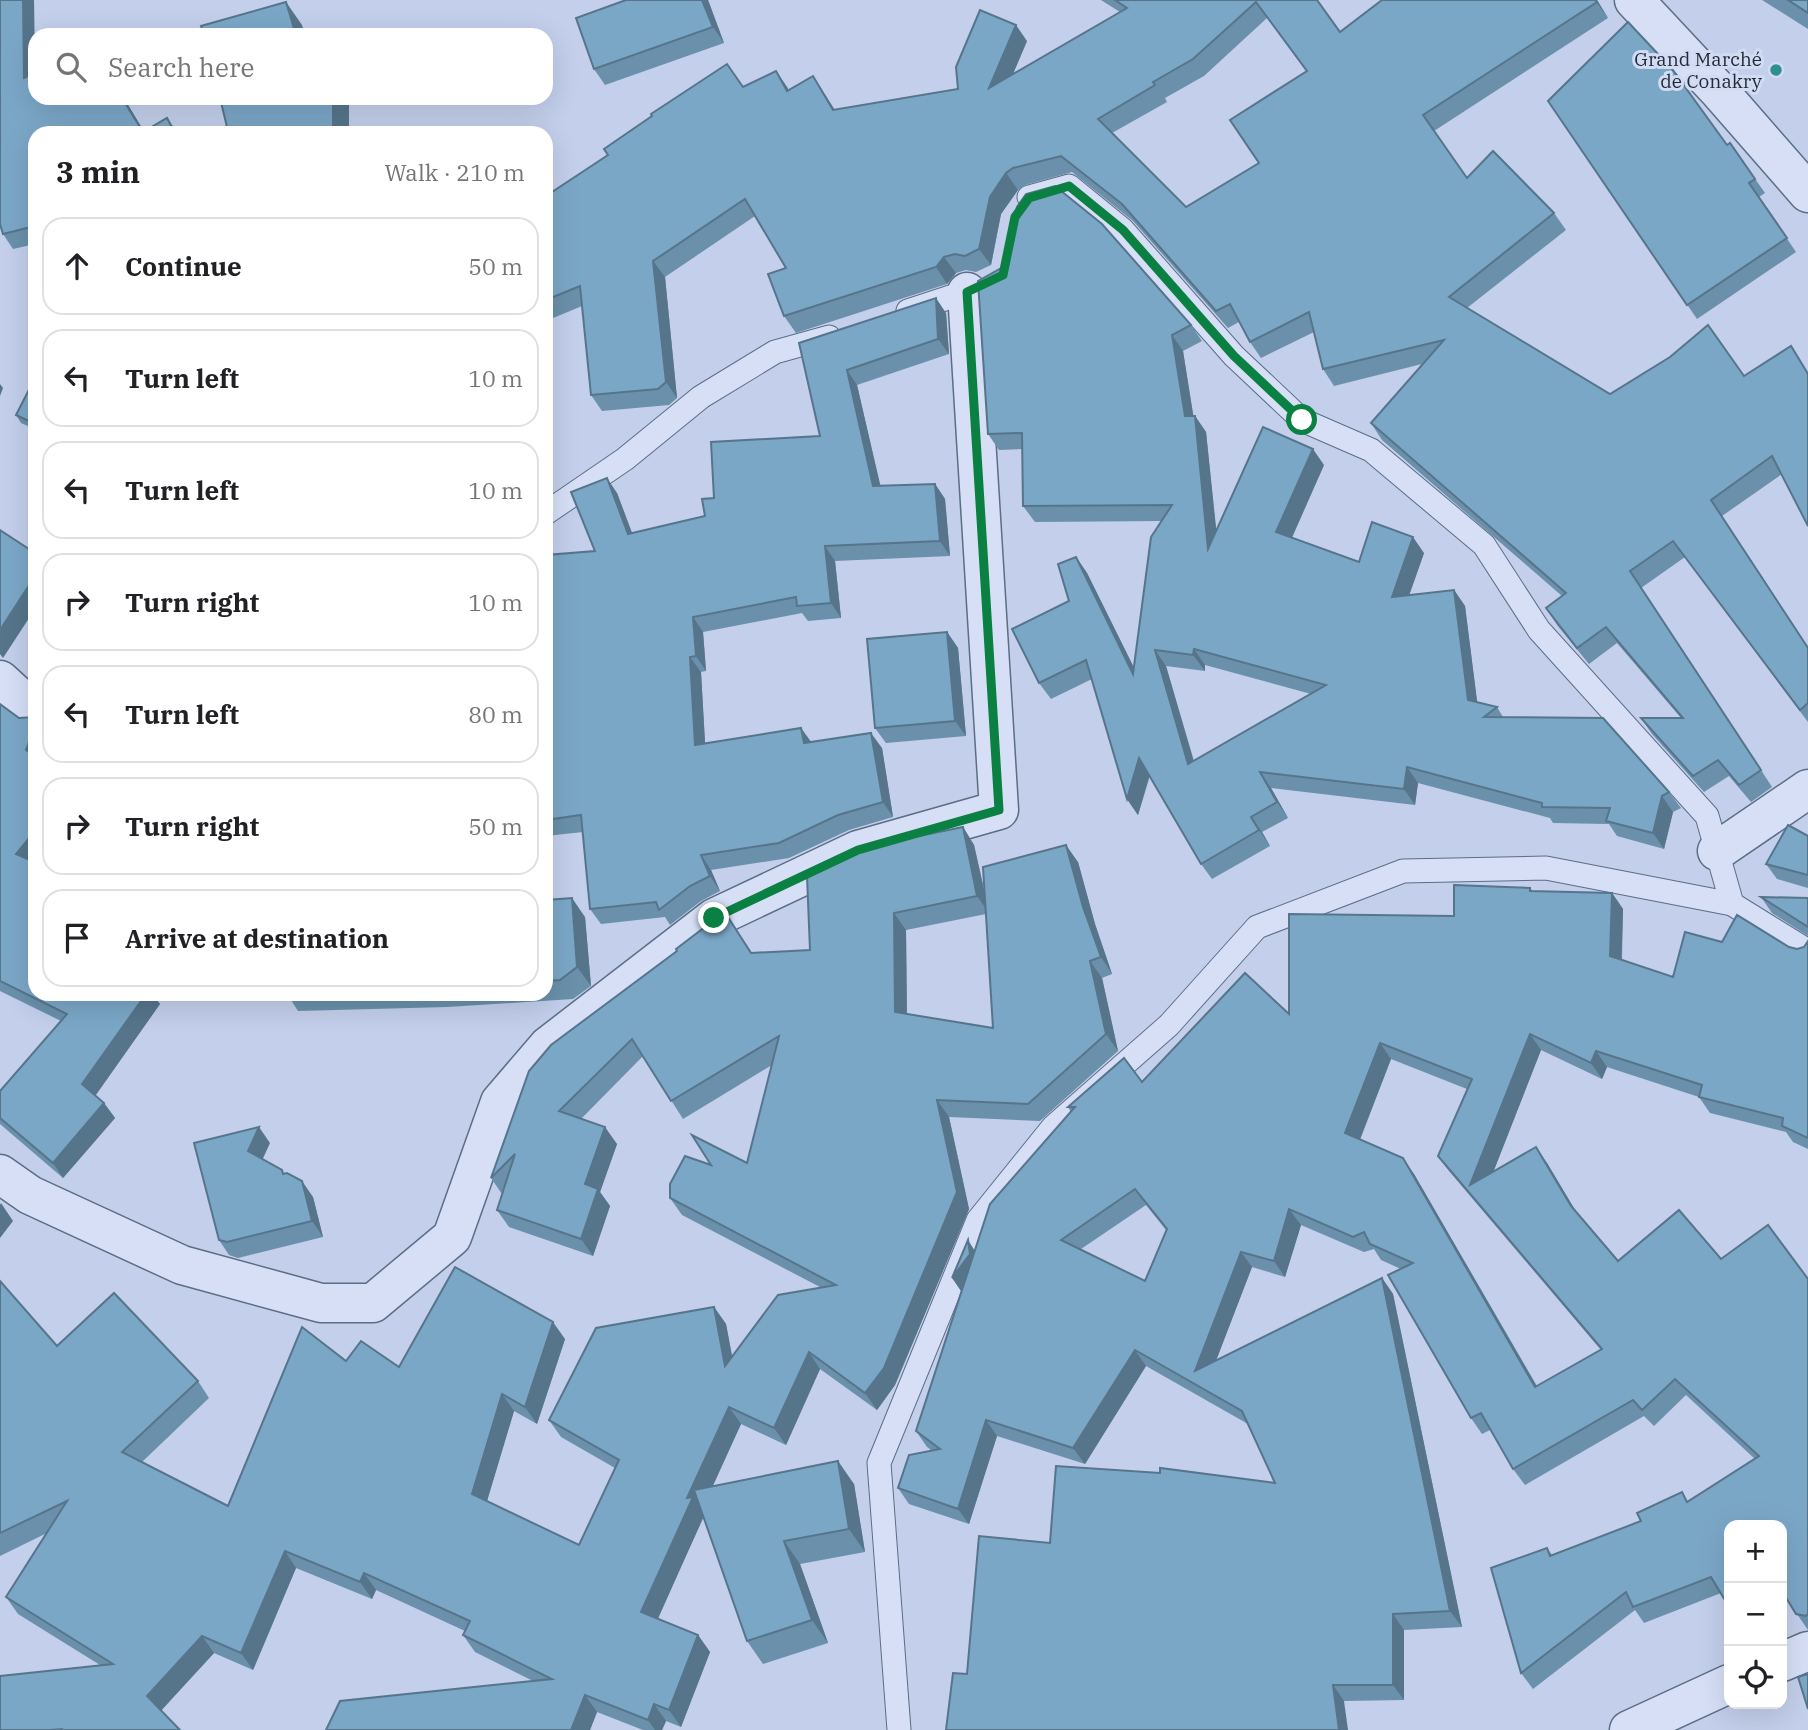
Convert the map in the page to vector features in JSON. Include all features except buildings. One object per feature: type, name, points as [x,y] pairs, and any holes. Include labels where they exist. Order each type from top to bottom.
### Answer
[{"type":"street","points":[[1634,0],[1719,91],[1808,193]]},
{"type":"street","points":[[0,1174],[30,1195],[182,1265],[321,1303],[373,1303],[452,1237],[500,1102],[548,1046],[714,918],[858,850],[999,810],[979,287]]},
{"type":"street","points":[[0,680],[28,706]]},
{"type":"street","points":[[1717,851],[1808,789]]},
{"type":"street","points":[[1787,1660],[1808,1651]]},
{"type":"street","points":[[1629,1730],[1724,1686]]},
{"type":"lane","points":[[1015,217],[1029,198],[1069,186],[1123,230],[1234,356],[1302,420],[1371,450],[1484,545],[1539,630],[1707,816],[1732,904]]},
{"type":"lane","points":[[890,317],[979,287]]},
{"type":"lane","points":[[553,508],[625,459],[701,397],[775,352],[852,329]]},
{"type":"lane","points":[[899,1730],[879,1462],[978,1220],[1053,1128],[1169,1025],[1257,927],[1403,871],[1546,868],[1732,904],[1808,951]]},
{"type":"place","name":"Grand Marché de Conakry","points":[[1776,70]]},
{"type":"route","points":[[714,918],[858,850],[999,810],[967,292],[1003,275],[1015,217],[1029,198],[1069,186],[1123,230],[1234,356],[1302,420]]}]
